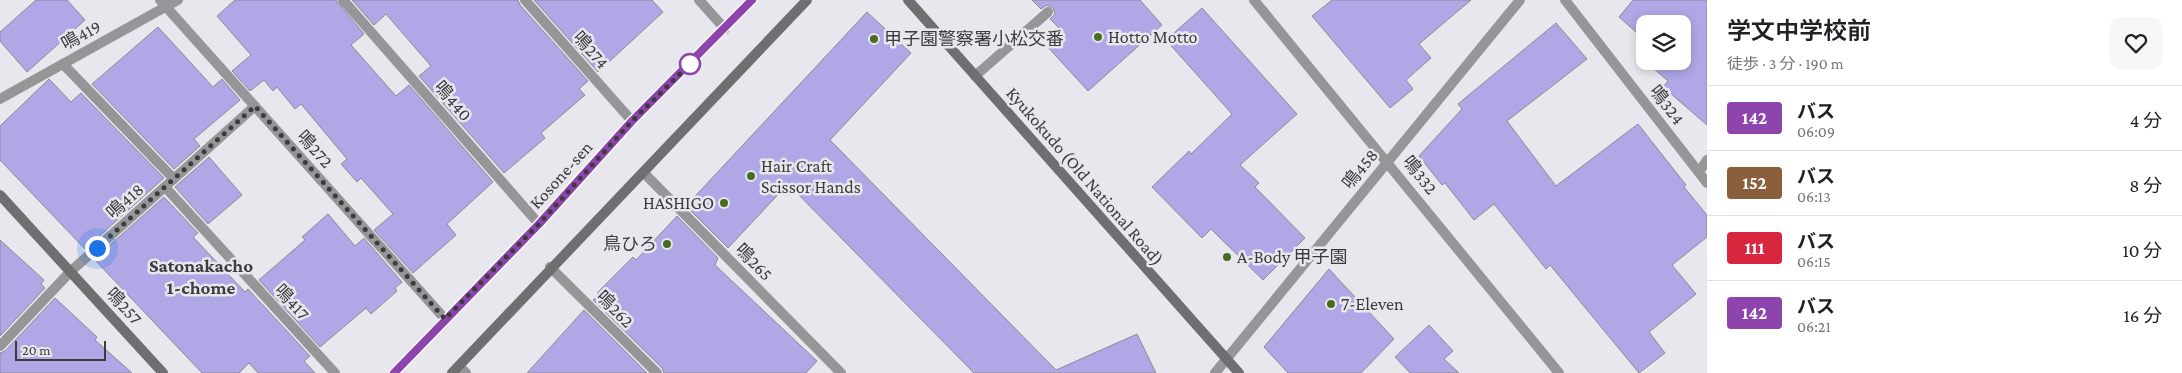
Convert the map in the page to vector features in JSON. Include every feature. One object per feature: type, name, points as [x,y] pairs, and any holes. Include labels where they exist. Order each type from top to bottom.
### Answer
[{"type":"street","name":"鳴419","points":[[0,99],[162,3],[178,0]]},
{"type":"street","name":"鳴440","points":[[343,0],[539,224]]},
{"type":"street","name":"鳴274","points":[[525,0],[632,121]]},
{"type":"street","points":[[699,0],[725,29]]},
{"type":"street","name":"Kosone-sen","points":[[394,373],[539,224],[632,121],[752,0]]},
{"type":"street","points":[[459,371],[550,268],[644,173],[807,0]]},
{"type":"street","name":"Kyukokudo (Old National Road)","points":[[908,0],[1238,373]]},
{"type":"street","name":"鳴332","points":[[1254,0],[1388,161],[1559,373]]},
{"type":"street","name":"鳴458","points":[[1216,373],[1520,0]]},
{"type":"street","name":"鳴324","points":[[1565,0],[1707,183]]},
{"type":"street","name":"鳴272","points":[[162,3],[445,319]]},
{"type":"street","points":[[975,76],[1048,12]]},
{"type":"street","points":[[62,64],[174,179]]},
{"type":"street","name":"鳴418","points":[[0,346],[70,272],[255,106]]},
{"type":"street","points":[[1699,172],[1707,160]]},
{"type":"street","name":"鳴265","points":[[644,173],[841,373]]},
{"type":"street","name":"鳴417","points":[[165,188],[335,373]]},
{"type":"street","name":"鳴257","points":[[0,195],[158,371]]},
{"type":"street","name":"鳴262","points":[[550,268],[656,373]]},
{"type":"building","points":[[36,0],[67,0],[85,20],[27,72],[0,41],[0,32]]},
{"type":"building","points":[[235,0],[336,0],[364,34],[351,45],[396,96],[409,85],[493,182],[447,224],[456,235],[413,273],[374,230],[393,214],[361,178],[357,182],[341,164],[347,159],[301,104],[295,109],[277,87],[273,91],[264,80],[250,91],[232,71],[251,55],[217,16]]},
{"type":"building","points":[[352,0],[518,0],[520,5],[588,81],[579,89],[585,95],[541,133],[545,138],[504,173],[419,76],[431,66],[386,14],[374,25]]},
{"type":"building","points":[[534,0],[652,0],[663,12],[598,72]]},
{"type":"building","points":[[1032,0],[1140,0],[1162,25],[1088,91],[1045,44],[1060,29],[1050,19],[1055,14],[1053,8],[1047,5],[1041,9]]},
{"type":"building","points":[[1332,0],[1471,0],[1419,44],[1431,58],[1406,80],[1413,89],[1390,108],[1312,16]]},
{"type":"building","points":[[1633,0],[1707,0],[1707,125],[1663,87],[1668,81],[1655,70],[1691,70],[1691,15],[1636,15],[1636,32],[1619,17]]},
{"type":"building","points":[[1202,8],[1297,114],[1240,165],[1259,183],[1255,187],[1305,238],[1263,280],[1211,229],[1202,238],[1152,187],[1189,151],[1191,154],[1232,114],[1166,40]]},
{"type":"building","points":[[867,12],[911,53],[830,140],[1056,370],[1137,334],[1156,373],[974,373],[788,184],[728,248],[686,206]]},
{"type":"building","points":[[1556,23],[1587,59],[1507,121],[1556,186],[1638,124],[1707,215],[1707,237],[1672,265],[1696,294],[1649,332],[1665,353],[1639,373],[1550,265],[1546,269],[1494,204],[1474,220],[1445,183],[1442,185],[1419,156],[1462,109],[1458,104]]},
{"type":"building","points":[[158,27],[213,87],[222,79],[240,100],[194,139],[200,146],[174,169],[92,84]]},
{"type":"building","points":[[49,79],[71,102],[81,93],[164,178],[85,249],[0,160],[0,126]]},
{"type":"building","points":[[209,157],[242,195],[208,224],[175,187]]},
{"type":"building","points":[[164,197],[198,233],[193,237],[245,292],[248,289],[310,356],[304,361],[315,373],[258,373],[249,363],[239,373],[202,373],[94,259]]},
{"type":"building","points":[[328,214],[355,246],[364,238],[402,282],[395,288],[397,291],[371,314],[366,308],[320,347],[259,280],[305,240],[302,237]]},
{"type":"building","points":[[677,216],[718,258],[715,265],[817,361],[806,373],[664,373],[662,368],[593,300],[599,294],[597,293],[633,257],[636,260]]},
{"type":"building","points":[[0,240],[44,280],[41,284],[45,288],[0,336]]},
{"type":"building","name":"7-Eleven","points":[[1329,269],[1394,339],[1361,373],[1288,373],[1264,347]]},
{"type":"building","points":[[55,298],[97,337],[95,340],[132,373],[0,373],[0,353],[5,351]]},
{"type":"building","points":[[584,310],[647,373],[527,373]]},
{"type":"building","points":[[1429,325],[1453,351],[1444,359],[1459,373],[1410,373],[1395,357]]},
{"type":"bus line","name":"142","points":[[394,373],[539,224],[632,121],[752,0]]},
{"type":"place","name":"Hotto Motto","points":[[1098,37]]},
{"type":"place","name":"甲子園警察署小松交番","points":[[874,39]]},
{"type":"place","name":"Hair Craft Scissor Hands","points":[[751,176]]},
{"type":"place","name":"HASHIGO","points":[[724,203]]},
{"type":"place","name":"鳥ひろ","points":[[667,244]]},
{"type":"place","name":"A-Body 甲子園","points":[[1227,257]]},
{"type":"place","name":"7-Eleven","points":[[1331,304]]},
{"type":"district","name":"Satonakacho 1-chome","points":[[201,276]]},
{"type":"route","points":[[97,248],[255,106],[445,319],[539,224],[632,121],[690,64]]}]
